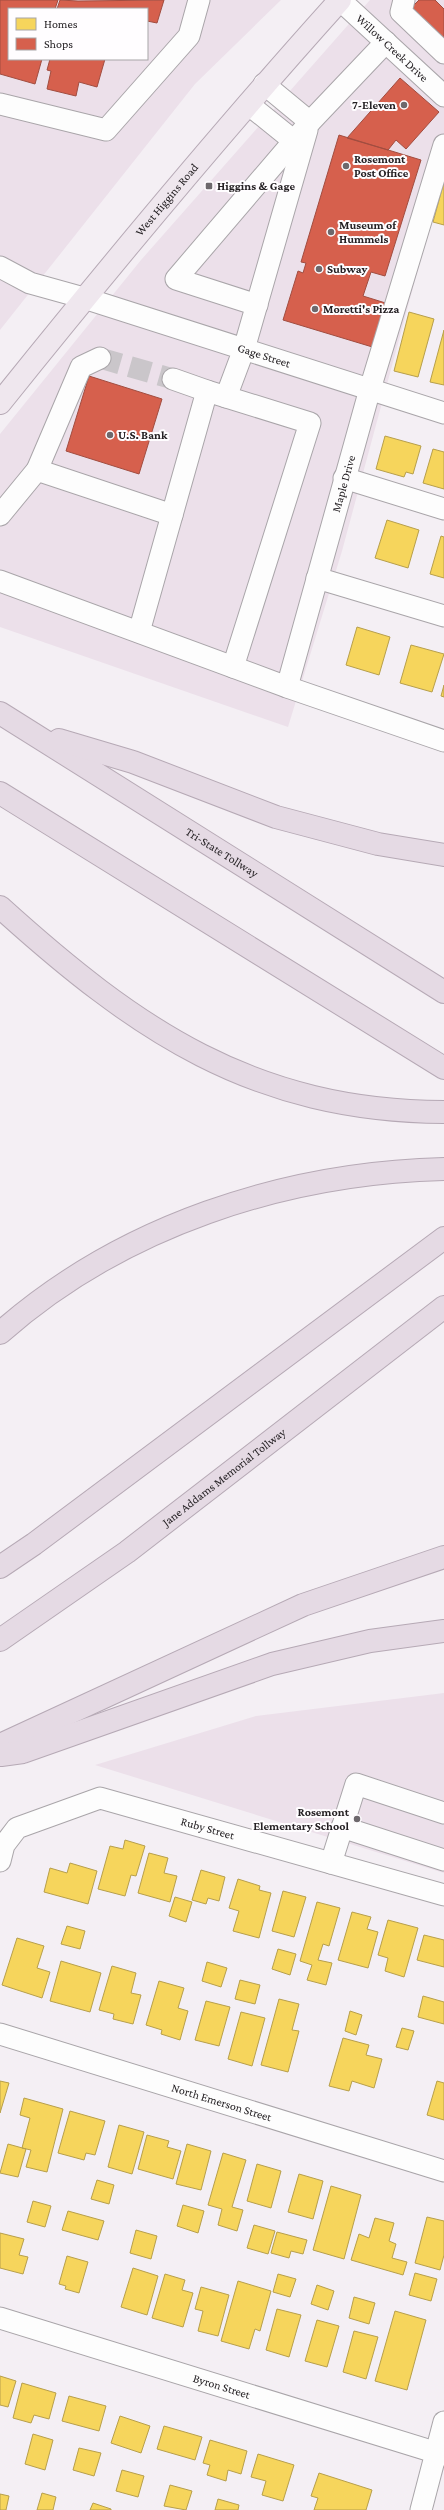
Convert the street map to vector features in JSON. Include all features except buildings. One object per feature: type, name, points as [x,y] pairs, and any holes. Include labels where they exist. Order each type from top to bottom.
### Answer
[{"type":"highway","name":"Tri-State Tollway","points":[[0,713],[33,732],[444,992]]},
{"type":"highway","points":[[33,732],[133,762],[276,817],[378,844],[444,855]]},
{"type":"highway","points":[[0,793],[444,1068]]},
{"type":"highway","points":[[0,907],[44,947],[120,1007],[165,1037],[209,1060],[263,1084],[329,1100],[377,1108],[444,1112]]},
{"type":"highway","points":[[6,1328],[73,1279],[125,1248],[196,1216],[260,1195],[317,1181],[379,1172],[444,1169]]},
{"type":"highway","points":[[0,1567],[53,1530],[444,1238]]},
{"type":"highway","name":"Jane Addams Memorial Tollway","points":[[0,1640],[127,1552],[444,1308]]},
{"type":"highway","points":[[0,1745],[303,1605],[444,1557]]},
{"type":"highway","points":[[0,1755],[23,1752],[272,1664],[370,1641],[444,1631]]},
{"type":"main road","name":"West Higgins Road","points":[[0,403],[84,298],[264,84],[340,0]]},
{"type":"street","points":[[0,104],[106,130],[189,36],[199,0]]},
{"type":"street","name":"Willow Creek Drive","points":[[340,0],[386,42],[441,88]]},
{"type":"street","points":[[404,0],[402,12],[444,53]]},
{"type":"street","points":[[257,305],[176,279],[310,122],[386,42]]},
{"type":"street","points":[[264,84],[310,122]]},
{"type":"street","points":[[248,104],[294,141]]},
{"type":"street","points":[[139,632],[172,515],[216,394],[244,349],[310,122]]},
{"type":"street","name":"Maple Drive","points":[[287,687],[344,478],[444,144]]},
{"type":"street","points":[[0,267],[30,283]]},
{"type":"street","points":[[0,283],[30,283]]},
{"type":"street","name":"Gage Street","points":[[30,283],[84,298],[444,413]]},
{"type":"street","points":[[0,515],[37,470],[81,367],[100,358]]},
{"type":"street","points":[[173,379],[310,423],[232,667]]},
{"type":"street","points":[[37,470],[172,515]]},
{"type":"street","points":[[344,478],[444,509]]},
{"type":"street","points":[[317,578],[444,616]]},
{"type":"street","points":[[0,581],[287,687],[444,741]]},
{"type":"street","points":[[331,1863],[356,1784],[444,1813]]},
{"type":"street","name":"Ruby Street","points":[[2,1853],[17,1828],[100,1798],[444,1895]]},
{"type":"street","points":[[342,1827],[444,1860]]},
{"type":"street","name":"North Emerson Street","points":[[0,2034],[444,2171]]},
{"type":"street","name":"Byron Street","points":[[0,2318],[440,2454]]},
{"type":"street","points":[[421,2510],[440,2454],[444,2422]]},
{"type":"shaded area","points":[[0,0],[281,0],[195,84],[0,330]]},
{"type":"shaded area","points":[[370,0],[444,0],[444,173],[342,551],[288,727],[0,627],[0,434],[141,260]]},
{"type":"shaded area","name":"Rosemont Elementary School","points":[[444,1693],[444,1873],[95,1765],[256,1716]]},
{"type":"tunnel","points":[[100,358],[173,379]]},
{"type":"place","name":"7-Eleven","points":[[404,105]]},
{"type":"place","name":"Rosemont Post Office","points":[[346,166]]},
{"type":"place","name":"Higgins & Gage","points":[[209,186]]},
{"type":"place","name":"Museum of Hummels","points":[[331,232]]},
{"type":"place","name":"Subway","points":[[319,269]]},
{"type":"place","name":"Moretti's Pizza","points":[[315,309]]},
{"type":"place","name":"U.S. Bank","points":[[110,435]]},
{"type":"place","name":"Rosemont Elementary School","points":[[357,1819]]}]
